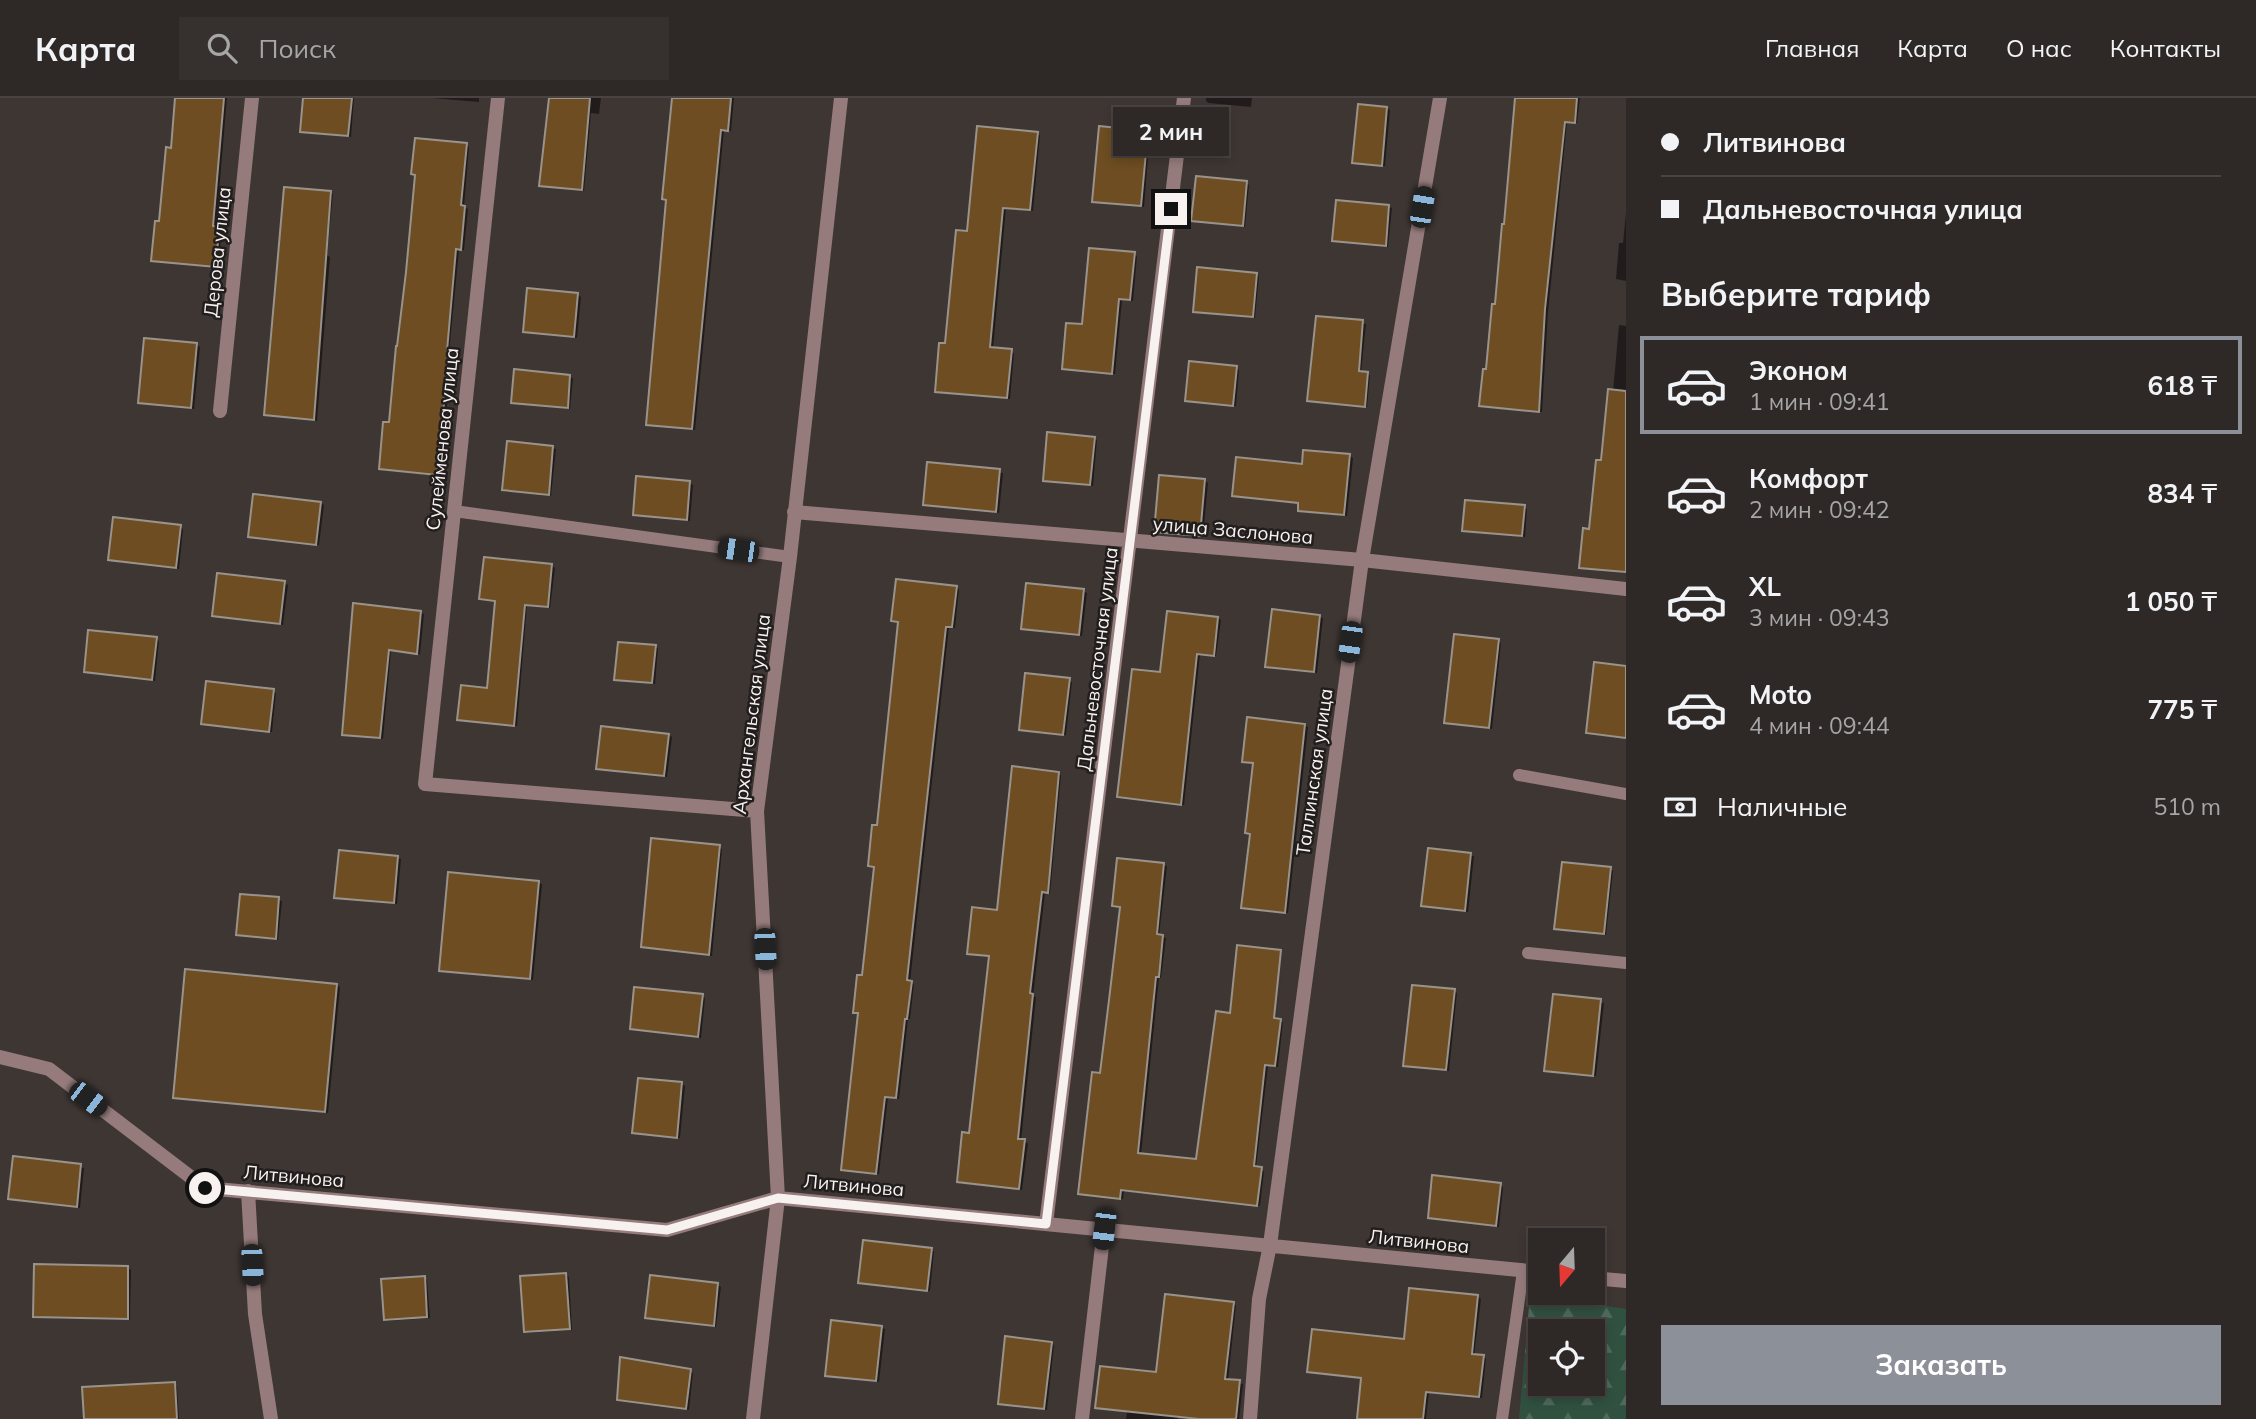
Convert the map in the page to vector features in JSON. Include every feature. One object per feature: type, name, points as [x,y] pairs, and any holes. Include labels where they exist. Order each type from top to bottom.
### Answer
[{"type":"street","name":"Дерова улица","points":[[220,411],[252,98]]},
{"type":"street","name":"Сулейменова улица","points":[[498,98],[425,784],[757,811]]},
{"type":"street","name":"Архангельская улица","points":[[753,1419],[778,1198],[757,811],[790,557],[841,98]]},
{"type":"street","name":"Дальневосточная улица","points":[[1046,1224],[1184,98]]},
{"type":"street","name":"Таллинская улица","points":[[1250,1419],[1259,1298],[1270,1245],[1362,560],[1440,98]]},
{"type":"street","name":"улица Заслонова","points":[[794,512],[1362,560],[1626,589]]},
{"type":"street","name":"Литвинова","points":[[0,1057],[49,1069],[205,1188],[667,1230],[778,1198],[1528,1271]]},
{"type":"street","points":[[248,1191],[255,1314],[271,1419]]},
{"type":"street","points":[[1082,1419],[1104,1229]]},
{"type":"street","points":[[1605,1279],[1626,1281]]},
{"type":"lane","points":[[454,511],[790,557]]},
{"type":"lane","points":[[1519,775],[1626,794]]},
{"type":"lane","points":[[1528,953],[1626,962]]},
{"type":"lane","points":[[1502,1419],[1524,1271]]},
{"type":"green space","points":[[1529,1306],[1605,1306],[1626,1309],[1626,1419],[1519,1419]]},
{"type":"building","points":[[175,98],[224,98],[213,226],[219,227],[216,267],[151,261],[155,221],[159,221],[166,147],[171,148]]},
{"type":"building","points":[[303,98],[352,98],[348,136],[300,132]]},
{"type":"building","points":[[549,98],[590,98],[582,190],[539,186]]},
{"type":"building","points":[[672,98],[731,98],[728,131],[721,130],[692,429],[646,425],[666,200],[662,199]]},
{"type":"building","points":[[1515,98],[1577,98],[1575,123],[1565,122],[1545,309],[1539,412],[1479,406],[1483,369],[1486,369],[1492,304],[1495,304]]},
{"type":"building","points":[[1358,104],[1387,107],[1382,166],[1352,163]]},
{"type":"building","points":[[977,126],[1038,132],[1030,210],[1003,208],[990,347],[1012,349],[1007,398],[935,392],[939,343],[945,343],[956,230],[967,231]]},
{"type":"building","points":[[1099,126],[1148,131],[1141,206],[1092,202]]},
{"type":"building","points":[[415,138],[467,143],[461,205],[465,206],[461,250],[456,249],[437,475],[379,469],[383,422],[389,422],[406,272],[415,175],[411,174]]},
{"type":"building","points":[[1196,176],[1247,181],[1243,226],[1191,221]]},
{"type":"building","points":[[284,187],[331,191],[314,420],[264,415]]},
{"type":"building","points":[[1336,200],[1389,205],[1386,246],[1332,241]]},
{"type":"building","points":[[1089,248],[1135,252],[1130,300],[1119,299],[1112,374],[1062,369],[1066,323],[1082,324]]},
{"type":"building","points":[[1197,267],[1257,273],[1253,317],[1193,312]]},
{"type":"building","points":[[527,288],[578,293],[574,337],[523,332]]},
{"type":"building","points":[[1316,316],[1363,320],[1359,371],[1368,372],[1365,407],[1307,401]]},
{"type":"building","points":[[144,338],[197,343],[191,408],[138,403]]},
{"type":"building","points":[[1189,361],[1237,366],[1233,406],[1185,401]]},
{"type":"building","points":[[514,369],[570,375],[568,408],[511,403]]},
{"type":"building","points":[[1608,389],[1626,391],[1626,572],[1579,568],[1583,528],[1589,529],[1596,460],[1601,460]]},
{"type":"building","points":[[1047,432],[1095,437],[1090,485],[1043,481]]},
{"type":"building","points":[[507,441],[553,446],[549,495],[502,490]]},
{"type":"building","points":[[1303,450],[1350,454],[1344,515],[1298,511],[1298,503],[1232,496],[1236,457],[1302,464]]},
{"type":"building","points":[[927,462],[1000,469],[996,512],[923,505]]},
{"type":"building","points":[[1159,475],[1205,479],[1200,536],[1154,532]]},
{"type":"building","points":[[636,476],[690,481],[687,520],[633,515]]},
{"type":"building","points":[[253,494],[321,502],[316,545],[248,537]]},
{"type":"building","points":[[1465,500],[1525,505],[1522,536],[1462,531]]},
{"type":"building","points":[[113,517],[181,525],[176,568],[108,560]]},
{"type":"building","points":[[484,557],[552,564],[548,607],[525,605],[514,726],[457,720],[461,685],[487,688],[495,601],[479,599]]},
{"type":"building","points":[[217,573],[285,581],[280,624],[212,616]]},
{"type":"building","points":[[896,579],[957,586],[952,627],[946,627],[907,980],[912,981],[907,1019],[896,1098],[885,1097],[876,1174],[841,1170],[858,1013],[853,1013],[857,975],[862,975],[874,867],[868,866],[872,825],[877,825],[898,622],[891,621]]},
{"type":"building","points":[[1026,583],[1084,589],[1079,635],[1021,629]]},
{"type":"building","points":[[353,603],[421,611],[417,654],[389,650],[380,738],[342,735]]},
{"type":"building","points":[[1272,609],[1320,615],[1314,672],[1265,667]]},
{"type":"building","points":[[1167,611],[1218,617],[1214,656],[1197,654],[1181,805],[1117,797],[1132,669],[1160,672]]},
{"type":"building","points":[[88,630],[157,637],[152,680],[84,672]]},
{"type":"building","points":[[1454,634],[1499,639],[1489,728],[1444,723]]},
{"type":"building","points":[[618,642],[656,645],[652,683],[614,680]]},
{"type":"building","points":[[1594,662],[1626,666],[1626,738],[1586,733]]},
{"type":"building","points":[[1025,673],[1070,678],[1063,735],[1019,730]]},
{"type":"building","points":[[206,681],[274,689],[269,732],[201,724]]},
{"type":"building","points":[[1247,717],[1305,724],[1285,913],[1241,908],[1250,834],[1245,833],[1253,763],[1242,762]]},
{"type":"building","points":[[601,726],[669,734],[664,776],[596,769]]},
{"type":"building","points":[[1012,766],[1059,772],[1048,893],[1042,892],[1030,993],[1033,994],[1018,1139],[1025,1139],[1019,1189],[957,1182],[962,1132],[969,1133],[989,956],[967,954],[972,907],[997,910]]},
{"type":"building","points":[[651,838],[720,845],[709,955],[641,947]]},
{"type":"building","points":[[1428,848],[1471,853],[1465,911],[1421,906]]},
{"type":"building","points":[[339,850],[398,856],[394,903],[334,898]]},
{"type":"building","points":[[1117,858],[1164,863],[1157,934],[1163,935],[1159,977],[1156,977],[1138,1153],[1196,1159],[1216,1011],[1230,1013],[1237,945],[1281,950],[1274,1018],[1281,1019],[1275,1066],[1265,1065],[1254,1166],[1262,1167],[1257,1206],[1121,1190],[1120,1199],[1078,1194],[1092,1072],[1100,1073],[1120,907],[1112,906]]},
{"type":"building","points":[[1562,862],[1611,867],[1604,934],[1554,929]]},
{"type":"building","points":[[448,872],[539,881],[530,979],[439,971]]},
{"type":"building","points":[[240,894],[279,897],[276,939],[236,935]]},
{"type":"building","points":[[185,969],[337,984],[325,1112],[173,1098]]},
{"type":"building","points":[[1412,985],[1455,989],[1446,1070],[1403,1066]]},
{"type":"building","points":[[634,987],[703,994],[698,1037],[630,1029]]},
{"type":"building","points":[[1553,994],[1601,999],[1593,1076],[1544,1071]]},
{"type":"building","points":[[638,1078],[682,1082],[677,1138],[632,1133]]},
{"type":"building","points":[[13,1156],[81,1164],[77,1207],[8,1199]]},
{"type":"building","points":[[1432,1175],[1501,1183],[1496,1226],[1428,1218]]},
{"type":"building","points":[[863,1240],[932,1248],[927,1291],[858,1283]]},
{"type":"building","points":[[34,1264],[128,1266],[128,1319],[33,1317]]},
{"type":"building","points":[[566,1273],[570,1329],[524,1332],[520,1276]]},
{"type":"building","points":[[650,1275],[718,1283],[714,1326],[645,1318]]},
{"type":"building","points":[[425,1276],[427,1317],[384,1320],[381,1279]]},
{"type":"building","points":[[1409,1288],[1478,1295],[1472,1354],[1484,1355],[1479,1397],[1426,1392],[1423,1419],[1357,1419],[1361,1378],[1307,1372],[1312,1329],[1404,1339]]},
{"type":"building","points":[[1165,1294],[1234,1302],[1225,1379],[1240,1380],[1236,1419],[1199,1419],[1095,1408],[1100,1366],[1156,1372]]},
{"type":"building","points":[[831,1320],[882,1326],[876,1381],[825,1376]]},
{"type":"building","points":[[1005,1336],[1052,1342],[1044,1409],[998,1404]]},
{"type":"building","points":[[620,1357],[691,1369],[686,1409],[617,1400]]},
{"type":"building","points":[[175,1382],[177,1419],[84,1419],[82,1387]]},
{"type":"route","points":[[205,1188],[667,1230],[778,1198],[1046,1224],[1171,209]]}]
